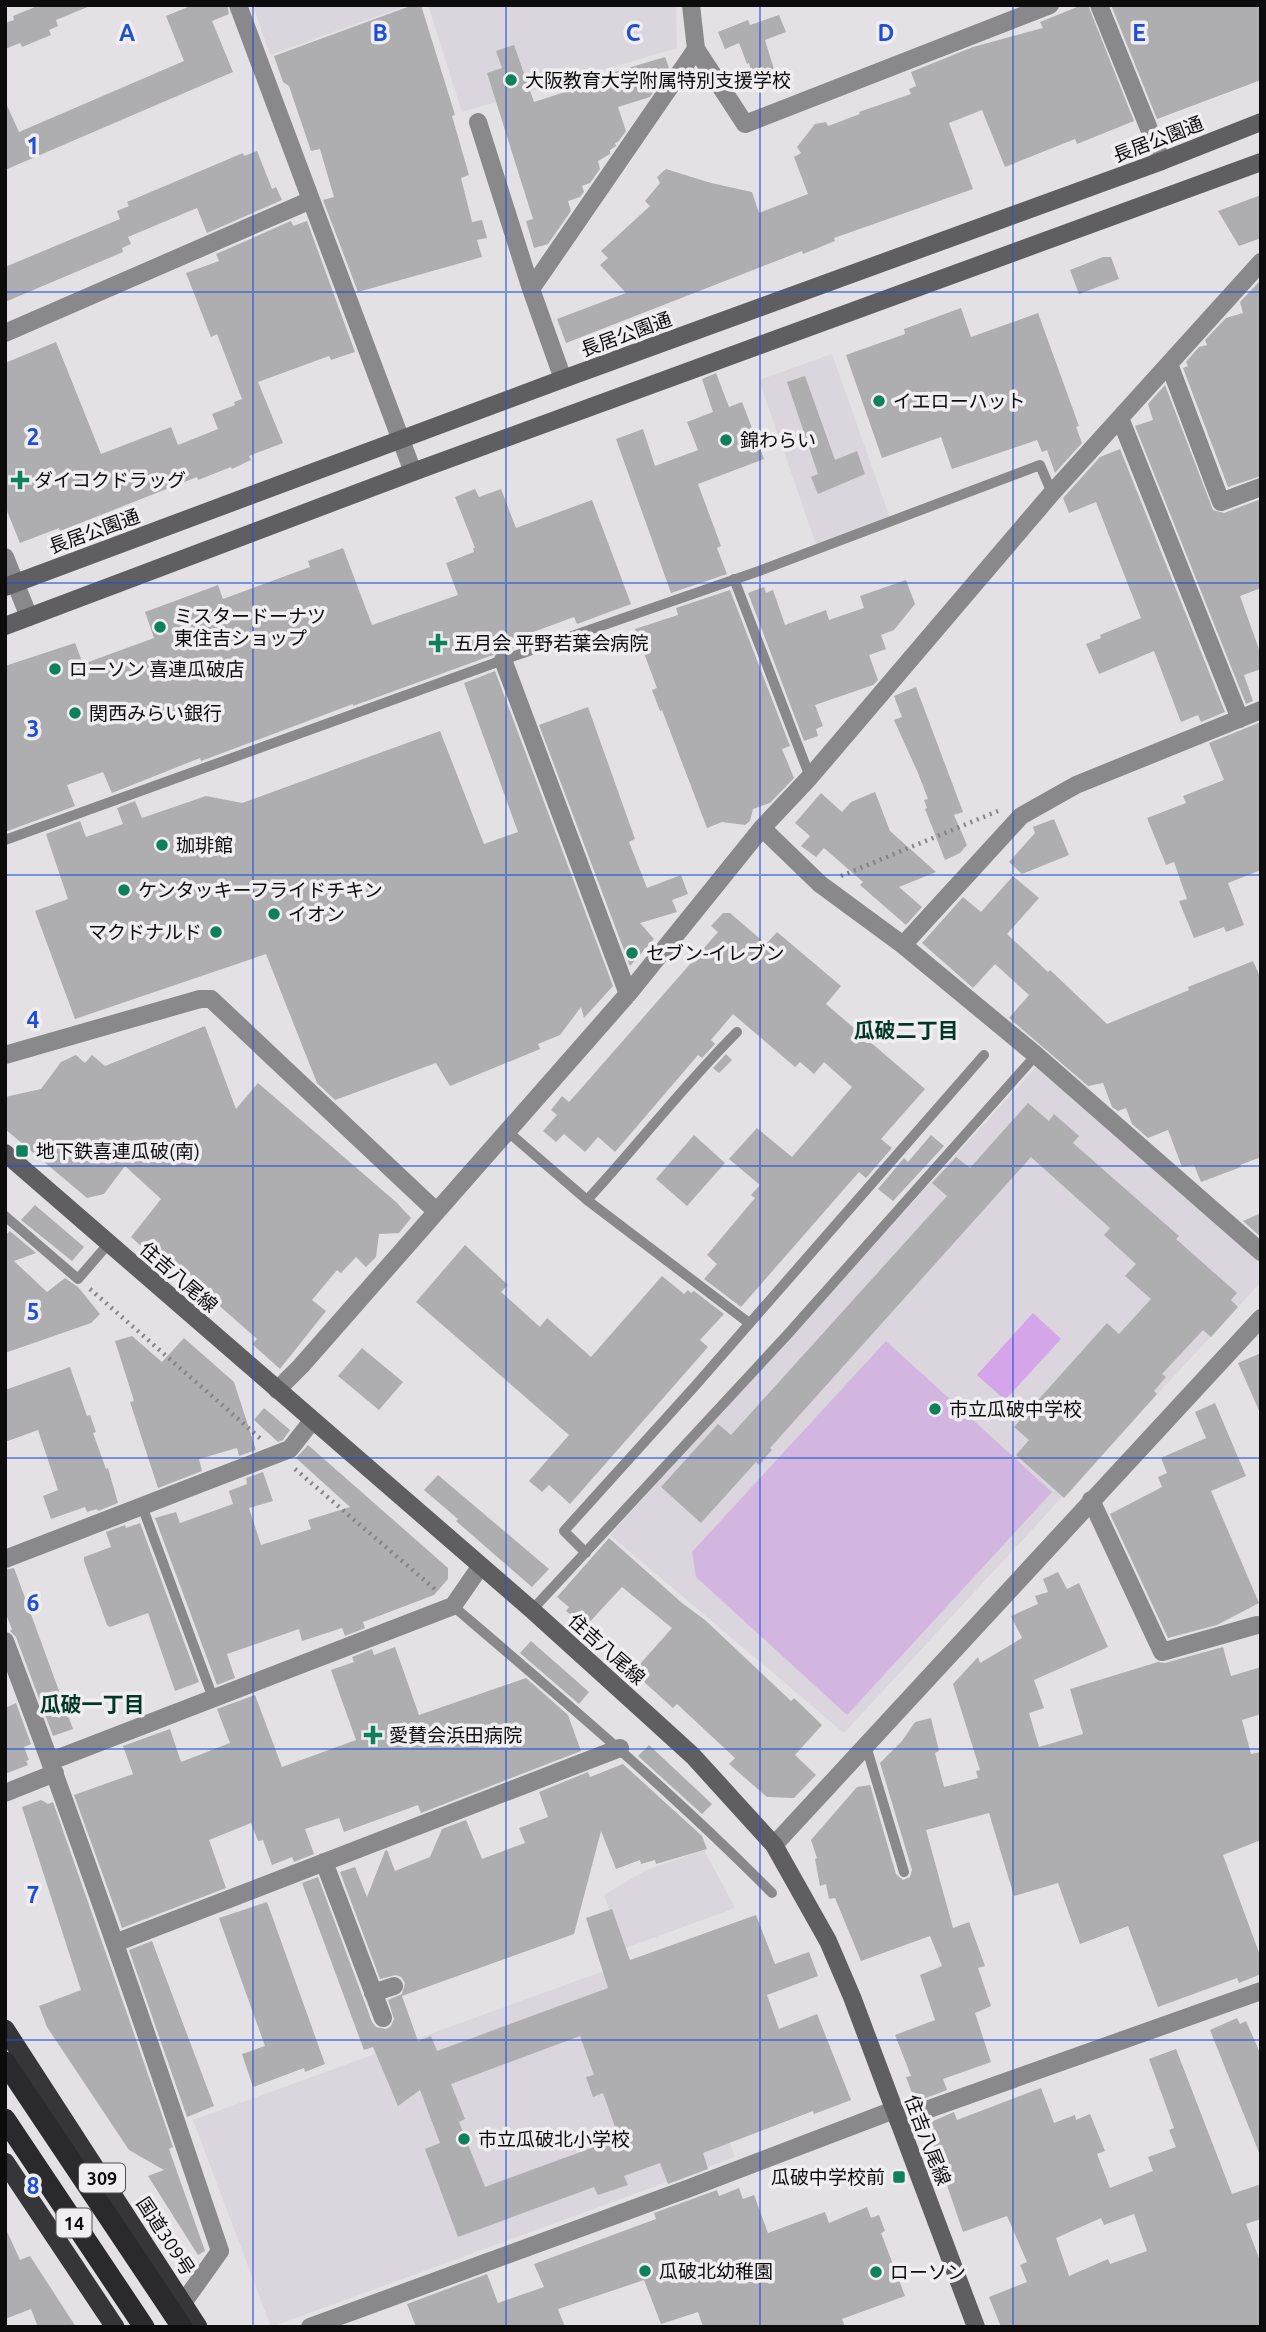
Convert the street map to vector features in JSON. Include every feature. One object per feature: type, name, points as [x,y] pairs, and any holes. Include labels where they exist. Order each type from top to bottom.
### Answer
[{"type":"highway","name":"国道309号","points":[[5,2029],[198,2327]]},
{"type":"highway","name":"14","points":[[5,2063],[182,2327]]},
{"type":"highway","name":"14","points":[[5,2119],[144,2327]]},
{"type":"highway","points":[[5,2162],[115,2327]]},
{"type":"main road","name":"長居公園通","points":[[10,585],[563,379],[1162,161],[1261,122]]},
{"type":"main road","points":[[5,626],[413,472],[1261,162]]},
{"type":"main road","name":"住吉八尾線","points":[[5,1153],[532,1610],[693,1756],[774,1845],[828,1941],[852,1997],[976,2327]]},
{"type":"street","points":[[238,5],[413,472]]},
{"type":"street","points":[[691,5],[696,49],[745,124],[1050,5]]},
{"type":"street","points":[[1099,5],[1162,161]]},
{"type":"street","points":[[531,289],[696,49]]},
{"type":"street","points":[[478,122],[531,289],[563,379]]},
{"type":"street","points":[[5,333],[311,200]]},
{"type":"street","points":[[276,1390],[301,1366],[628,994],[762,828],[810,777],[1052,493],[1261,262]]},
{"type":"street","points":[[1169,364],[1221,502],[1261,487]]},
{"type":"street","points":[[1120,418],[1240,719]]},
{"type":"street","points":[[5,557],[10,585],[29,617]]},
{"type":"street","points":[[503,660],[628,994]]},
{"type":"street","points":[[902,945],[1021,816],[1076,785],[1261,710]]},
{"type":"street","points":[[762,828],[820,884],[902,945],[1036,1055],[1261,1252]]},
{"type":"street","points":[[5,1055],[200,999],[211,999],[436,1211]]},
{"type":"street","points":[[774,1845],[1261,1318]]},
{"type":"street","points":[[5,1559],[290,1449],[312,1421]]},
{"type":"street","points":[[1091,1500],[1162,1652],[1256,1625]]},
{"type":"street","points":[[5,1793],[53,1767],[213,1698],[453,1606],[480,1567]]},
{"type":"street","points":[[5,1641],[53,1767],[220,2251],[183,2303]]},
{"type":"street","points":[[115,1943],[620,1748]]},
{"type":"street","points":[[324,1862],[383,2018]]},
{"type":"street","points":[[373,1993],[394,1986]]},
{"type":"street","points":[[310,2327],[687,2189],[1261,1990]]},
{"type":"lane","points":[[5,840],[734,579],[1040,465],[1052,493]]},
{"type":"lane","points":[[734,579],[810,777]]},
{"type":"lane","points":[[587,1200],[633,1150],[699,1070],[737,1032]]},
{"type":"lane","points":[[586,1553],[564,1531],[984,1055]]},
{"type":"lane","points":[[532,1610],[787,1335],[1036,1055]]},
{"type":"lane","points":[[506,1131],[587,1200],[748,1323]]},
{"type":"lane","points":[[5,1216],[78,1279],[109,1243]]},
{"type":"lane","points":[[142,1506],[213,1698]]},
{"type":"lane","points":[[453,1606],[620,1748],[714,1834],[772,1893]]},
{"type":"lane","points":[[866,1746],[904,1872]]},
{"type":"path","points":[[820,884],[1010,806]]},
{"type":"path","points":[[78,1279],[453,1606]]},
{"type":"shaded area","points":[[253,5],[408,5],[270,55]]},
{"type":"shaded area","name":"大阪教育大学附属特別支援学校","points":[[428,5],[676,5],[677,48],[462,112]]},
{"type":"shaded area","points":[[832,354],[890,518],[816,544],[759,380]]},
{"type":"shaded area","name":"市立瓜破中学校","points":[[1036,1067],[1261,1260],[1261,1282],[844,1733],[610,1535]]},
{"type":"shaded area","points":[[1033,1313],[1061,1339],[1005,1400],[977,1375]]},
{"type":"shaded area","points":[[886,1341],[1052,1492],[847,1715],[696,1577],[692,1552]]},
{"type":"shaded area","points":[[704,1850],[735,1908],[623,1949],[604,1895],[646,1870]]},
{"type":"shaded area","name":"市立瓜破北小学校","points":[[659,1951],[735,2157],[271,2327],[193,2120]]},
{"type":"building","points":[[40,5],[90,6],[56,20],[58,26],[49,30],[51,35],[22,47],[20,43],[5,49],[5,23],[14,20],[13,16]]},
{"type":"building","points":[[193,5],[227,5],[229,14],[212,21],[233,72],[5,170],[5,101],[19,132],[184,61],[166,16]]},
{"type":"building","points":[[413,5],[421,5],[455,115],[452,116],[469,175],[461,178],[472,222],[482,220],[487,238],[477,240],[482,257],[358,292],[323,200],[334,197],[320,149],[311,151],[289,86],[283,82],[274,56]]},
{"type":"building","points":[[1088,5],[1134,121],[1077,144],[1075,139],[1005,167],[982,110],[949,123],[973,189],[834,238],[835,241],[803,254],[802,251],[566,343],[557,319],[626,293],[600,265],[608,258],[601,251],[650,206],[645,201],[660,183],[657,177],[666,169],[752,192],[759,213],[808,194],[794,157],[801,153],[797,147],[815,124],[826,122],[828,126],[911,94],[909,89],[916,86],[911,72],[973,47],[1043,28],[1040,22]]},
{"type":"building","points":[[1111,5],[1261,5],[1261,80],[1157,119]]},
{"type":"building","points":[[779,15],[786,32],[765,40],[776,76],[755,85],[749,63],[747,64],[739,43],[725,49],[718,32],[748,20],[750,25]]},
{"type":"building","points":[[514,45],[534,102],[571,90],[570,87],[599,79],[598,77],[665,57],[669,68],[650,97],[618,107],[626,131],[610,150],[610,154],[598,161],[600,169],[590,183],[582,186],[584,192],[580,197],[568,201],[571,211],[548,244],[534,248],[526,221],[533,219],[487,73],[502,68],[496,51]]},
{"type":"building","points":[[257,151],[272,189],[276,187],[282,200],[207,233],[197,208],[128,237],[131,244],[122,248],[123,252],[5,302],[5,267],[120,219],[117,211],[129,206],[127,202],[243,153],[244,156]]},
{"type":"building","points":[[1261,195],[1261,238],[1239,246],[1218,211]]},
{"type":"building","points":[[291,221],[293,226],[307,221],[355,352],[331,360],[329,356],[258,382],[283,443],[249,456],[251,460],[232,469],[231,467],[198,480],[197,477],[60,531],[59,528],[20,543],[5,506],[5,363],[56,342],[101,454],[171,427],[178,445],[218,429],[212,414],[235,405],[234,402],[242,399],[217,334],[211,337],[186,273],[219,261],[216,254]]},
{"type":"building","points":[[1103,257],[1111,257],[1119,279],[1079,294],[1070,270]]},
{"type":"building","points":[[1259,282],[1261,476],[1228,487],[1183,368],[1188,366],[1186,362],[1199,347],[1207,345],[1205,340],[1226,318],[1243,313],[1240,302]]},
{"type":"building","points":[[961,308],[971,337],[1038,313],[1079,426],[1076,427],[1082,443],[1055,473],[1047,450],[1042,452],[1037,440],[952,469],[941,437],[882,458],[846,355],[905,334],[904,329]]},
{"type":"building","points":[[716,373],[729,407],[742,402],[764,459],[698,484],[721,546],[717,548],[727,574],[671,593],[616,439],[643,429],[655,466],[698,450],[687,422],[713,412],[702,379]]},
{"type":"building","points":[[805,376],[835,460],[857,451],[865,474],[818,494],[811,477],[818,474],[787,382]]},
{"type":"building","points":[[1165,385],[1213,510],[1224,513],[1261,499],[1261,588],[1240,596],[1261,655],[1261,669],[1244,675],[1253,701],[1246,704],[1135,426],[1153,420],[1148,404]]},
{"type":"building","points":[[1120,449],[1225,712],[1201,722],[1198,715],[1181,722],[1154,651],[1099,674],[1086,644],[1101,638],[1100,635],[1141,618],[1096,502],[1069,513],[1063,498],[1100,457]]},
{"type":"building","points":[[475,489],[479,497],[501,489],[516,528],[592,500],[631,604],[577,624],[574,617],[525,635],[528,643],[508,650],[500,649],[493,655],[201,761],[200,758],[112,793],[103,772],[67,785],[75,806],[5,832],[5,666],[75,643],[83,664],[154,638],[145,612],[218,585],[223,599],[310,567],[308,561],[343,548],[372,625],[458,595],[446,563],[474,552],[475,548],[455,497]]},
{"type":"building","points":[[906,580],[915,604],[894,630],[881,635],[886,649],[869,655],[878,680],[873,685],[815,705],[823,726],[816,729],[818,736],[804,741],[748,593],[764,587],[766,593],[773,590],[785,625],[826,610],[829,620],[864,608],[860,596]]},
{"type":"building","points":[[730,590],[790,746],[782,749],[794,778],[770,803],[753,809],[750,821],[745,825],[722,822],[707,828],[652,690],[657,688],[635,629],[678,615],[676,608]]},
{"type":"building","name":"イオン","points":[[495,671],[613,986],[584,1018],[581,1007],[560,1035],[538,1044],[540,1049],[450,1086],[436,1063],[335,1100],[317,1083],[266,954],[75,1019],[35,911],[68,899],[46,834],[80,821],[86,837],[123,824],[117,808],[135,801],[142,818],[206,796],[242,803],[440,731],[484,844],[518,832],[464,683]]},
{"type":"building","points":[[916,687],[963,812],[954,815],[967,845],[960,853],[945,860],[925,809],[924,800],[928,799],[894,720],[902,717],[894,696]]},
{"type":"building","points":[[588,707],[635,839],[629,842],[647,888],[681,875],[688,894],[672,900],[677,912],[640,923],[654,939],[630,966],[539,725]]},
{"type":"building","points":[[1261,722],[1261,870],[1228,883],[1244,925],[1226,932],[1224,927],[1194,938],[1179,901],[1187,899],[1174,862],[1166,865],[1147,818],[1186,803],[1183,796],[1224,780],[1209,743]]},
{"type":"building","points":[[875,792],[890,831],[936,872],[899,887],[922,907],[906,925],[860,885],[863,882],[824,848],[816,857],[801,846],[810,836],[795,823],[821,793],[842,812],[851,802]]},
{"type":"building","points":[[1054,819],[1069,855],[1022,874],[1009,862],[1035,833],[1033,827]]},
{"type":"building","points":[[1013,876],[1039,898],[1007,934],[1107,1024],[1253,961],[1261,979],[1261,1157],[1201,1182],[1194,1165],[1182,1167],[1168,1130],[1148,1138],[1132,1124],[1126,1108],[1118,1111],[1112,1107],[1103,1083],[1088,1086],[1009,1018],[1029,995],[995,964],[973,988],[922,943],[963,897],[981,912]]},
{"type":"building","points":[[723,913],[730,913],[766,944],[777,932],[841,986],[826,1004],[925,1089],[881,1139],[892,1148],[866,1178],[859,1172],[741,1307],[704,1279],[717,1264],[707,1255],[755,1198],[751,1195],[760,1185],[729,1159],[757,1128],[792,1157],[852,1087],[824,1062],[814,1074],[800,1062],[795,1067],[733,1014],[711,1040],[715,1044],[702,1058],[698,1055],[615,1152],[598,1137],[585,1152],[564,1134],[556,1142],[543,1131],[557,1115],[551,1110],[562,1096],[569,1102],[718,932],[711,926]]},
{"type":"building","points":[[205,1026],[236,1109],[258,1083],[411,1218],[399,1233],[379,1234],[376,1257],[366,1267],[356,1257],[341,1273],[337,1270],[312,1300],[326,1311],[280,1369],[252,1344],[257,1339],[215,1302],[210,1307],[189,1287],[195,1279],[164,1251],[157,1260],[131,1237],[161,1199],[125,1166],[104,1194],[87,1198],[5,1129],[5,1097],[41,1089],[61,1062],[76,1055],[85,1063],[92,1055],[105,1066]]},
{"type":"building","points":[[726,1054],[732,1060],[719,1073],[713,1068]]},
{"type":"building","points":[[1028,1103],[1049,1121],[1054,1114],[1079,1136],[1073,1143],[1179,1236],[1176,1239],[1237,1293],[1231,1300],[1238,1307],[1211,1337],[1203,1330],[1162,1374],[1166,1377],[1154,1391],[1157,1394],[1064,1498],[1016,1455],[1029,1440],[1014,1427],[1107,1323],[1119,1334],[1151,1299],[1125,1276],[1136,1264],[1104,1235],[1110,1228],[1031,1157],[770,1448],[772,1450],[759,1465],[756,1462],[701,1523],[661,1487],[718,1424],[731,1435],[947,1196],[932,1183],[956,1157],[970,1168]]},
{"type":"building","points":[[694,1135],[725,1163],[687,1206],[656,1179]]},
{"type":"building","points":[[931,1135],[944,1146],[893,1201],[878,1189],[904,1158],[908,1162]]},
{"type":"building","points":[[35,1205],[84,1247],[72,1261],[21,1220]]},
{"type":"building","points":[[1261,1213],[1261,1237],[1243,1221]]},
{"type":"building","points":[[10,1231],[36,1253],[14,1261],[47,1292],[65,1278],[78,1287],[100,1314],[91,1323],[5,1353],[5,1236]]},
{"type":"building","points":[[465,1245],[508,1285],[501,1292],[540,1327],[547,1318],[591,1357],[662,1276],[684,1294],[688,1290],[691,1293],[694,1291],[724,1314],[700,1340],[708,1347],[570,1504],[549,1485],[542,1492],[529,1481],[569,1435],[416,1302]]},
{"type":"building","points":[[132,1336],[162,1362],[184,1338],[234,1382],[256,1450],[239,1456],[237,1448],[199,1459],[202,1471],[158,1488],[130,1402],[134,1401],[115,1341]]},
{"type":"building","points":[[362,1348],[403,1382],[379,1410],[338,1376]]},
{"type":"building","points":[[1261,1353],[1261,1415],[1238,1363]]},
{"type":"building","points":[[70,1367],[87,1416],[90,1415],[96,1432],[93,1433],[106,1469],[108,1468],[118,1503],[98,1511],[87,1512],[85,1507],[51,1519],[43,1496],[58,1490],[38,1430],[5,1442],[5,1390]]},
{"type":"building","points":[[1215,1403],[1246,1476],[1211,1491],[1259,1603],[1217,1625],[1168,1638],[1110,1514],[1162,1487],[1158,1477],[1167,1473],[1161,1458],[1206,1438],[1195,1412]]},
{"type":"building","points":[[264,1408],[290,1430],[283,1440],[278,1442],[254,1420]]},
{"type":"building","points":[[308,1445],[448,1568],[448,1579],[434,1595],[363,1622],[365,1628],[345,1636],[342,1628],[302,1641],[299,1629],[227,1654],[235,1678],[217,1685],[155,1518],[176,1512],[180,1523],[233,1504],[229,1491],[247,1484],[246,1478],[263,1472],[273,1501],[249,1508],[261,1545],[311,1529],[308,1520],[350,1507],[296,1458]]},
{"type":"building","points":[[438,1475],[549,1569],[532,1587],[424,1490]]},
{"type":"building","points":[[140,1523],[199,1682],[175,1691],[148,1613],[110,1627],[107,1625],[84,1561],[84,1557],[111,1547],[106,1532]]},
{"type":"building","points":[[609,1538],[705,1620],[791,1701],[794,1698],[822,1725],[795,1755],[816,1775],[794,1798],[767,1797],[729,1764],[735,1758],[677,1704],[673,1708],[633,1672],[672,1628],[622,1587],[585,1627],[566,1611],[569,1607],[557,1597]]},
{"type":"building","points":[[14,1568],[73,1729],[53,1736],[16,1637],[10,1631],[12,1629],[5,1612],[5,1570]]},
{"type":"building","points":[[1058,1572],[1067,1589],[1079,1583],[1108,1647],[1034,1680],[1044,1708],[1029,1713],[1039,1747],[1083,1734],[1070,1689],[1158,1662],[1165,1663],[1223,1647],[1231,1676],[1261,1667],[1261,1714],[1242,1720],[1251,1754],[1261,1752],[1261,1840],[1223,1855],[1261,1958],[1261,1974],[1239,1983],[1237,1978],[1158,2007],[1128,1926],[1080,1944],[1058,1883],[1014,1896],[989,1813],[926,1830],[953,1928],[969,1922],[985,1966],[978,1968],[991,2006],[975,2013],[991,2062],[943,2079],[947,2090],[923,2099],[912,2093],[906,2077],[911,2076],[895,2035],[935,2020],[920,1975],[942,1966],[930,1936],[861,1961],[835,1898],[829,1899],[826,1884],[820,1886],[817,1858],[811,1840],[857,1787],[870,1785],[896,1874],[903,1880],[910,1877],[912,1870],[880,1763],[902,1741],[915,1722],[931,1718],[939,1751],[935,1753],[944,1787],[978,1778],[976,1771],[980,1770],[953,1684],[978,1657],[980,1663],[1022,1638],[1011,1616],[1038,1604],[1035,1596],[1048,1592],[1043,1579]]},
{"type":"building","points":[[531,1641],[589,1692],[579,1704],[520,1653]]},
{"type":"building","points":[[395,1647],[419,1715],[526,1678],[568,1715],[581,1751],[421,1813],[418,1805],[344,1832],[339,1818],[305,1829],[314,1854],[294,1862],[292,1857],[272,1865],[263,1840],[258,1841],[251,1823],[209,1840],[226,1888],[122,1928],[74,1795],[133,1774],[123,1746],[170,1729],[181,1762],[230,1743],[217,1709],[255,1695],[282,1767],[356,1740],[331,1670],[354,1662],[352,1657],[372,1649],[374,1655]]},
{"type":"building","points":[[16,1703],[31,1744],[24,1747],[29,1760],[26,1761],[28,1765],[5,1774],[5,1704],[7,1707]]},
{"type":"building","points":[[649,1745],[712,1804],[702,1814],[638,1756]]},
{"type":"building","points":[[623,1764],[702,1836],[707,1849],[656,1864],[655,1860],[641,1864],[640,1860],[616,1869],[601,1831],[574,1934],[402,1996],[418,2041],[431,2036],[437,2051],[608,1988],[586,1918],[612,1909],[630,1960],[756,1915],[775,1964],[809,1952],[818,1976],[767,1995],[779,2029],[817,2014],[851,2100],[814,2114],[813,2111],[703,2153],[708,2169],[668,2184],[660,2163],[624,2176],[628,2185],[598,2195],[594,2187],[458,2237],[425,2149],[440,2143],[420,2090],[398,2106],[373,2047],[364,2050],[302,1883],[318,1877],[372,2022],[376,2027],[386,2029],[394,2019],[388,2000],[402,1994],[405,1983],[396,1975],[380,1979],[340,1872],[355,1867],[367,1897],[385,1851],[387,1850],[395,1871],[430,1857],[442,1829],[466,1820],[482,1859],[525,1843],[519,1828],[548,1817],[539,1792],[588,1772],[590,1777]],"holes":[[[580,2036],[594,2075],[586,2077],[593,2097],[603,2093],[619,2138],[485,2187],[459,2122],[465,2119],[451,2084]]]},
{"type":"building","points":[[41,1800],[48,1804],[53,1802],[131,2025],[173,2147],[169,2149],[205,2251],[198,2255],[148,2176],[164,2170],[129,2150],[47,2027],[39,2006],[81,1990],[22,1807]]},
{"type":"building","points":[[267,1902],[325,2064],[305,2072],[304,2068],[253,2087],[242,2054],[265,2046],[219,1918]]},
{"type":"building","points":[[152,1941],[214,2106],[187,2117],[129,1950]]},
{"type":"building","points":[[1237,2018],[1240,2024],[1246,2021],[1261,2055],[1260,2155],[1210,2030]]},
{"type":"building","points":[[1176,2049],[1232,2194],[1261,2184],[1261,2219],[1246,2224],[1261,2263],[1261,2327],[1001,2327],[989,2297],[1027,2282],[1020,2265],[1027,2262],[1007,2216],[963,2232],[926,2124],[954,2112],[957,2120],[1041,2088],[1054,2123],[1075,2115],[1076,2120],[1090,2114],[1105,2151],[1097,2154],[1110,2188],[1153,2171],[1148,2157],[1176,2147],[1169,2130],[1174,2128],[1149,2059]],"holes":[[[1134,2214],[1147,2251],[1110,2264],[1108,2259],[1069,2276],[1056,2238],[1101,2218],[1104,2225]]]},
{"type":"building","points":[[739,2188],[743,2199],[754,2195],[768,2233],[825,2212],[829,2223],[867,2207],[871,2218],[879,2215],[885,2231],[881,2233],[905,2296],[842,2319],[845,2327],[703,2327],[698,2312],[661,2324],[644,2280],[558,2309],[565,2327],[416,2327],[407,2304],[487,2274],[498,2303],[544,2287],[534,2264],[656,2219],[654,2213],[717,2190],[719,2196]]},
{"type":"building","points":[[5,2227],[20,2260],[30,2256],[76,2327],[38,2327],[31,2309],[5,2319]]},
{"type":"place","name":"大阪教育大学附属特別支援学校","points":[[511,80]]},
{"type":"place","name":"イエローハット","points":[[879,401]]},
{"type":"place","name":"錦わらい","points":[[726,440]]},
{"type":"place","name":"ダイコクドラッグ","points":[[20,480]]},
{"type":"place","name":"ミスタードーナツ 東住吉ショップ","points":[[160,627]]},
{"type":"place","name":"五月会 平野若葉会病院","points":[[438,643]]},
{"type":"place","name":"ローソン 喜連瓜破店","points":[[55,669]]},
{"type":"place","name":"関西みらい銀行","points":[[75,713]]},
{"type":"place","name":"珈琲館","points":[[162,845]]},
{"type":"place","name":"ケンタッキーフライドチキン","points":[[124,890]]},
{"type":"place","name":"イオン","points":[[274,914]]},
{"type":"place","name":"マクドナルド","points":[[216,932]]},
{"type":"place","name":"セブン-イレブン","points":[[632,953]]},
{"type":"place","name":"地下鉄喜連瓜破(南)","points":[[22,1151]]},
{"type":"place","name":"市立瓜破中学校","points":[[935,1409]]},
{"type":"place","name":"愛賛会浜田病院","points":[[373,1735]]},
{"type":"place","name":"市立瓜破北小学校","points":[[464,2139]]},
{"type":"place","name":"瓜破中学校前","points":[[899,2177]]},
{"type":"place","name":"瓜破北幼稚園","points":[[645,2271]]},
{"type":"place","name":"ローソン","points":[[876,2272]]},
{"type":"district","name":"瓜破二丁目","points":[[906,1030]]},
{"type":"district","name":"瓜破一丁目","points":[[92,1704]]}]
